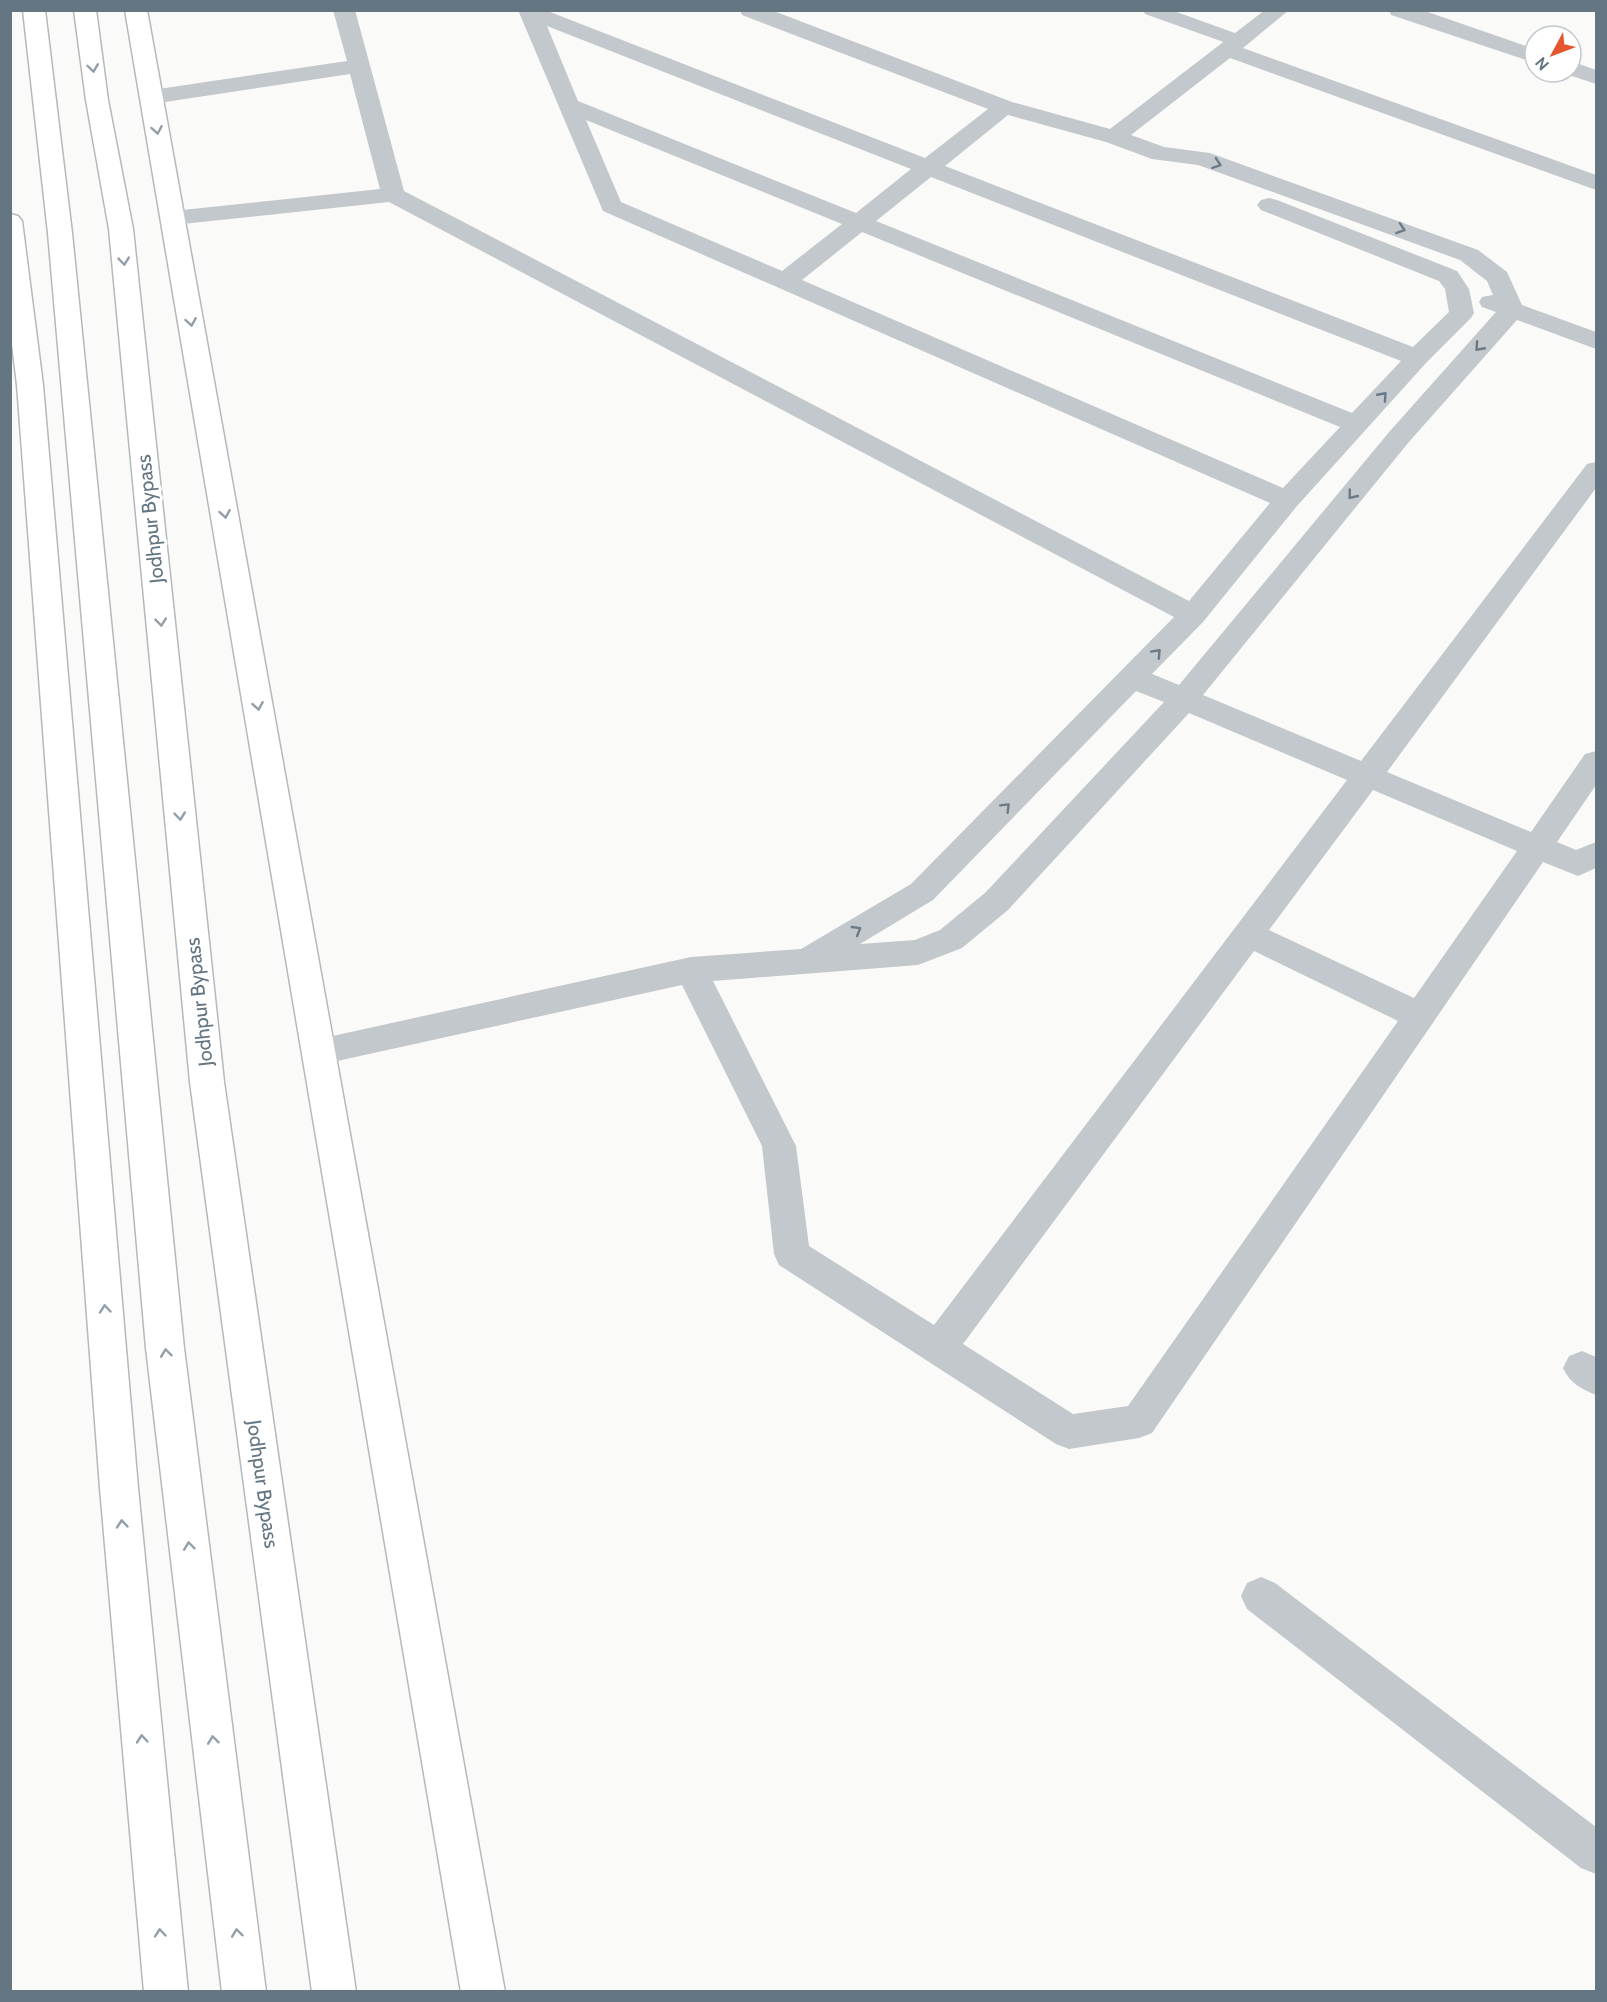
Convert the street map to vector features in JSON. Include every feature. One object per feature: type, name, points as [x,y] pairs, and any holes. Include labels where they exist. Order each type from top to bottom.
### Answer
[{"type":"highway","points":[[34,10],[61,245],[165,1348],[244,1992]]},
{"type":"highway","name":"Jodhpur Bypass","points":[[85,10],[97,100],[121,229],[207,1082],[334,1992]]},
{"type":"highway","points":[[136,10],[483,1992]]},
{"type":"highway","points":[[10,221],[30,385],[118,1476],[166,1992]]},
{"type":"street","points":[[344,10],[393,195]]},
{"type":"street","points":[[750,10],[1004,107],[1114,137],[1160,154],[1202,158],[1468,255],[1498,277],[1512,310]]},
{"type":"street","points":[[1114,137],[1279,10]]},
{"type":"street","points":[[1399,10],[1523,52]]},
{"type":"street","points":[[530,11],[611,206],[1287,500]]},
{"type":"street","points":[[530,11],[1417,358]]},
{"type":"street","points":[[1233,46],[1596,183]]},
{"type":"street","points":[[152,98],[359,66]]},
{"type":"street","points":[[569,105],[1358,424]]},
{"type":"street","points":[[784,281],[1004,107]]},
{"type":"street","points":[[806,960],[922,892],[1134,678],[1193,615],[1287,500],[1417,358],[1462,313],[1457,289],[1448,276],[1183,171],[1160,154]]},
{"type":"street","points":[[173,218],[393,195],[1193,615]]},
{"type":"street","points":[[1457,289],[1596,342]]},
{"type":"street","points":[[319,1052],[691,970],[918,952],[951,939],[997,901],[1184,699],[1399,437],[1512,310]]},
{"type":"street","points":[[938,1348],[1596,470]]},
{"type":"street","points":[[1134,678],[1578,864],[1596,854]]},
{"type":"street","points":[[691,970],[779,1146],[792,1254],[1069,1432],[1139,1420],[1596,762]]},
{"type":"street","points":[[1248,935],[1420,1016]]},
{"type":"street","points":[[1261,1596],[1596,1853]]},
{"type":"lane","points":[[1152,10],[1233,46]]}]
